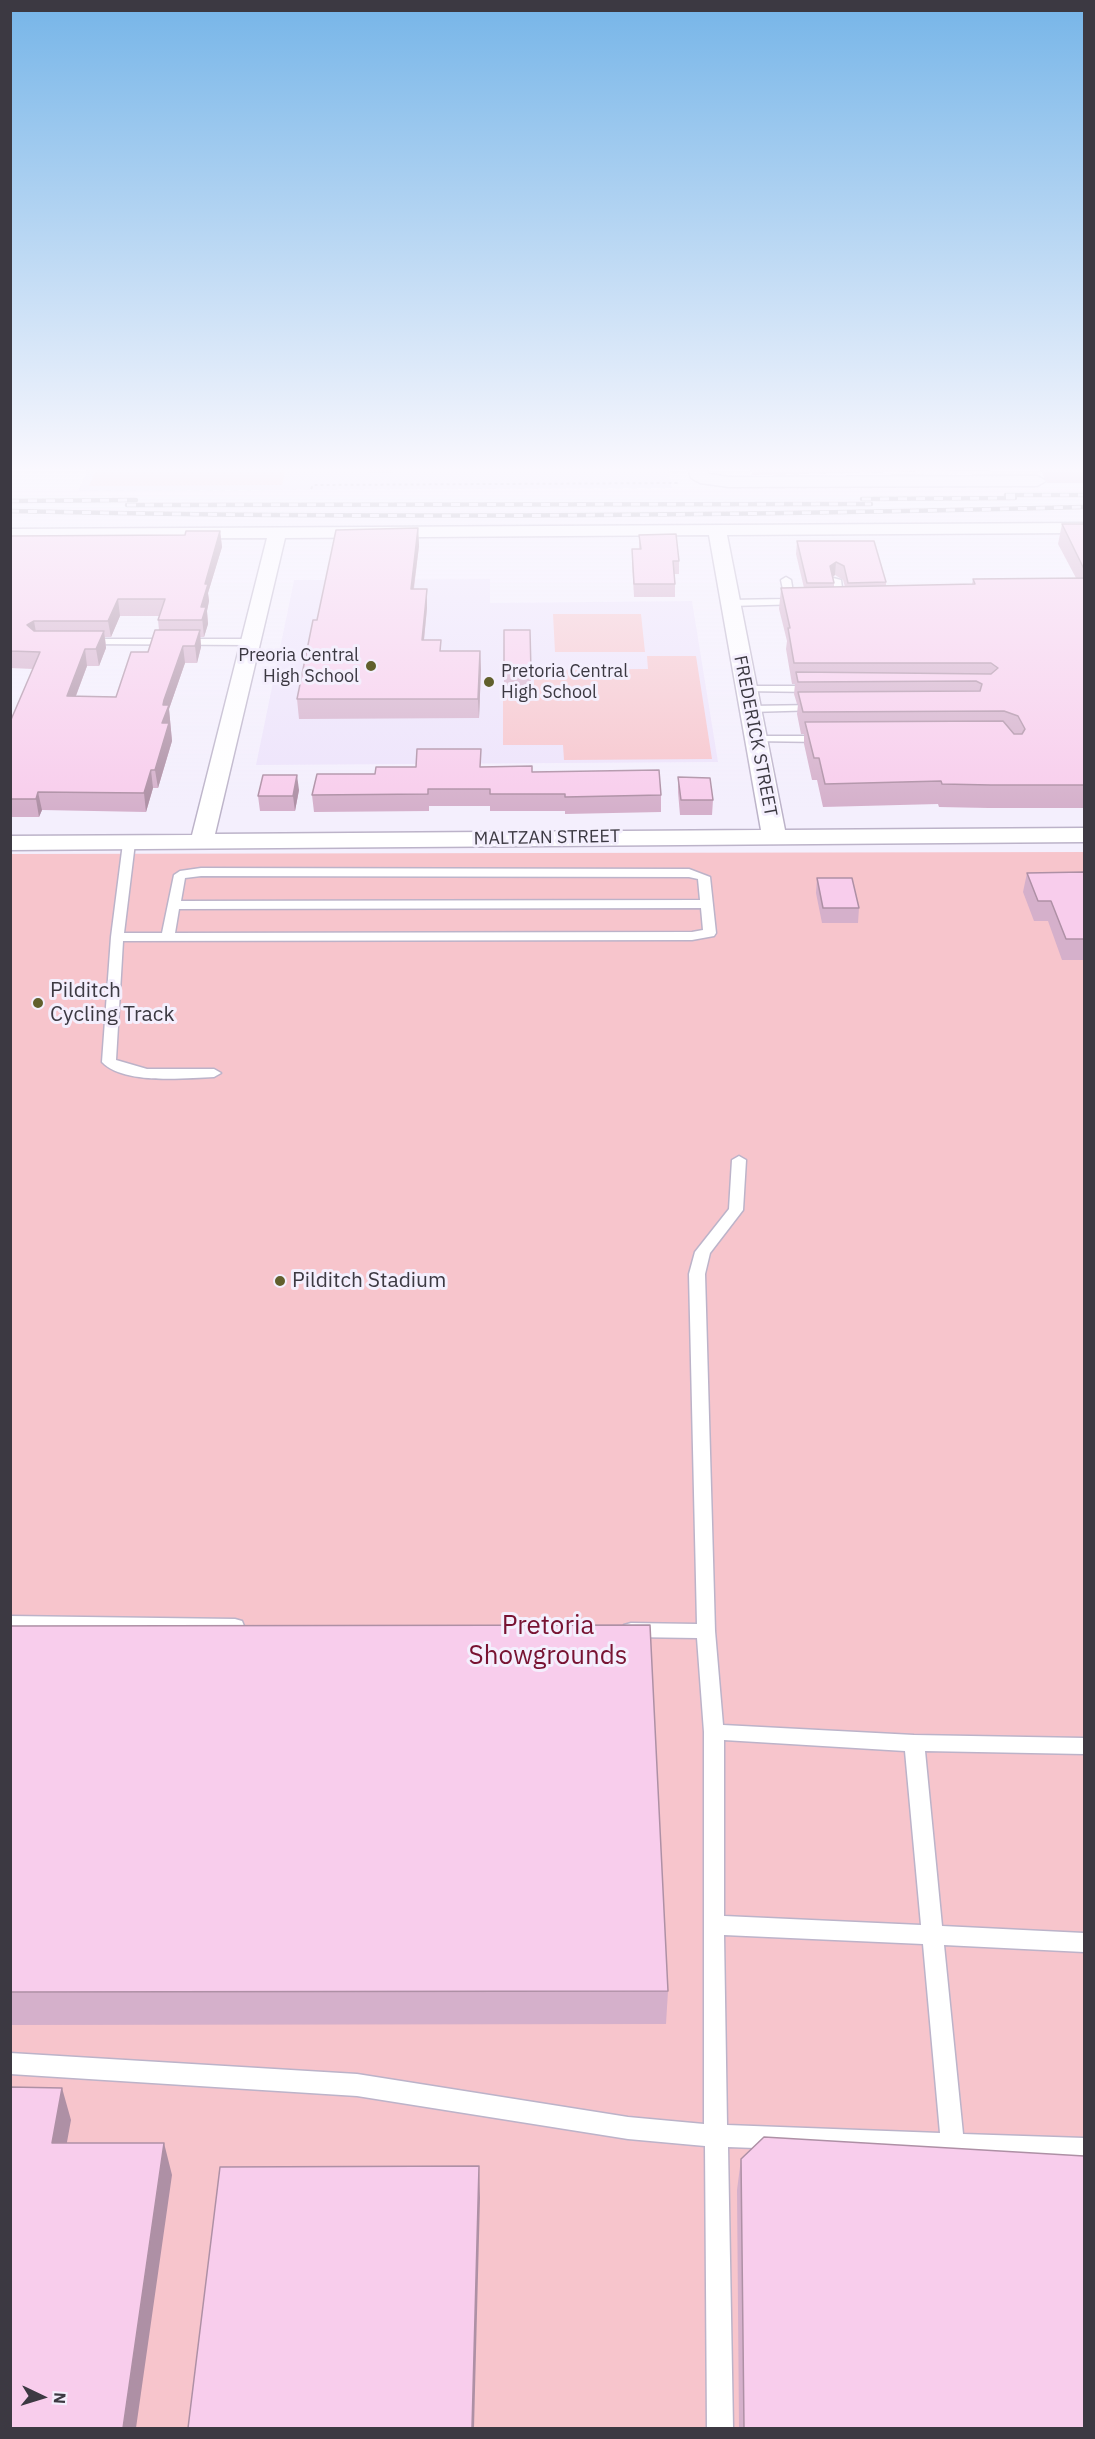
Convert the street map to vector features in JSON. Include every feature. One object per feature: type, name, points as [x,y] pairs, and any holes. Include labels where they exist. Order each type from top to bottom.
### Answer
[{"type":"street","points":[[202,842],[265,582]]},
{"type":"street","name":"FREDERICK STREET","points":[[726,582],[774,836]]},
{"type":"street","name":"MALTZAN STREET","points":[[10,843],[1084,835]]},
{"type":"lane","points":[[786,582],[790,602]]},
{"type":"lane","points":[[836,582],[841,601]]},
{"type":"lane","points":[[730,603],[810,601]]},
{"type":"lane","points":[[72,643],[250,642]]},
{"type":"lane","points":[[748,699],[827,689]]},
{"type":"lane","points":[[748,699],[832,708]]},
{"type":"lane","points":[[756,740],[838,739]]},
{"type":"lane","points":[[129,843],[117,937],[109,1062],[122,1070],[143,1073],[214,1073]]},
{"type":"lane","points":[[117,937],[168,935],[704,936],[710,933],[704,877],[689,873],[201,872],[180,875],[168,935]]},
{"type":"lane","points":[[174,905],[706,904]]},
{"type":"lane","points":[[720,2428],[713,1925],[714,1732],[706,1630],[697,1274],[703,1252],[736,1210],[740,1160]]},
{"type":"lane","points":[[10,1623],[250,1626]]},
{"type":"lane","points":[[610,1630],[706,1630]]},
{"type":"lane","points":[[714,1732],[914,1743],[1084,1746]]},
{"type":"lane","points":[[914,1743],[953,2145]]},
{"type":"lane","points":[[713,1925],[1084,1942]]},
{"type":"lane","points":[[10,2063],[357,2085],[628,2128],[717,2136],[1084,2149]]},
{"type":"shaded area","name":"Pretoria Central High School","points":[[294,582],[490,582],[490,603],[692,601],[718,762],[256,765]]},
{"type":"green space","points":[[553,614],[641,614],[645,652],[555,652]]},
{"type":"green space","points":[[647,656],[696,656],[712,759],[564,760],[563,745],[503,745],[503,690],[534,690],[534,670],[648,669]]},
{"type":"green space","name":"Pretoria Showgrounds","points":[[1084,852],[1084,2428],[11,2428],[11,854]]},
{"type":"building","points":[[10,582],[206,582],[205,584],[208,584],[201,607],[206,607],[202,620],[158,620],[165,599],[118,599],[108,621],[34,621],[27,625],[34,631],[104,631],[96,649],[85,649],[67,696],[116,697],[131,652],[148,652],[155,630],[200,630],[195,646],[183,646],[164,700],[163,705],[169,705],[162,723],[169,723],[155,770],[151,770],[144,793],[38,792],[36,799],[10,799],[10,722],[40,652],[10,651]]},
{"type":"building","name":"Preoria Central High School","points":[[325,582],[412,582],[411,589],[427,589],[422,640],[441,640],[440,651],[480,651],[478,699],[297,699],[313,620],[317,620]]},
{"type":"building","points":[[634,582],[675,582],[675,584],[634,584]]},
{"type":"building","points":[[807,582],[834,583],[807,583]]},
{"type":"building","points":[[848,582],[886,582],[848,583]]},
{"type":"building","points":[[974,582],[1084,582],[1084,785],[942,784],[941,781],[825,784],[819,758],[814,758],[805,722],[1003,721],[1014,734],[1022,734],[1025,729],[1018,716],[1004,711],[803,712],[798,692],[980,691],[982,684],[976,681],[798,682],[796,672],[991,674],[998,668],[991,663],[794,663],[788,628],[790,628],[781,588],[975,584]]},
{"type":"building","points":[[504,630],[530,630],[531,672],[504,673]]},
{"type":"building","points":[[417,749],[481,749],[480,767],[532,766],[532,772],[659,770],[661,795],[565,797],[565,794],[490,794],[490,789],[428,789],[428,794],[312,795],[317,774],[375,774],[376,767],[416,767]]},
{"type":"building","points":[[263,775],[297,775],[293,796],[258,796]]},
{"type":"building","points":[[678,777],[710,778],[713,800],[681,800]]},
{"type":"building","points":[[1084,872],[1084,939],[1066,939],[1051,901],[1038,901],[1027,873]]},
{"type":"building","points":[[817,878],[852,878],[859,908],[823,908]]},
{"type":"building","points":[[650,1625],[668,1991],[10,1992],[10,1626]]},
{"type":"building","points":[[10,2087],[62,2088],[52,2143],[164,2143],[123,2428],[10,2428]]},
{"type":"building","points":[[764,2137],[1084,2156],[1084,2428],[744,2428],[741,2159]]},
{"type":"building","points":[[479,2166],[472,2428],[188,2428],[220,2167]]},
{"type":"place","name":"Preoria Central High School","points":[[371,666]]},
{"type":"place","name":"Pretoria Central High School","points":[[489,682]]},
{"type":"place","name":"Pilditch Cycling Track","points":[[38,1003]]},
{"type":"place","name":"Pilditch Stadium","points":[[280,1281]]}]
